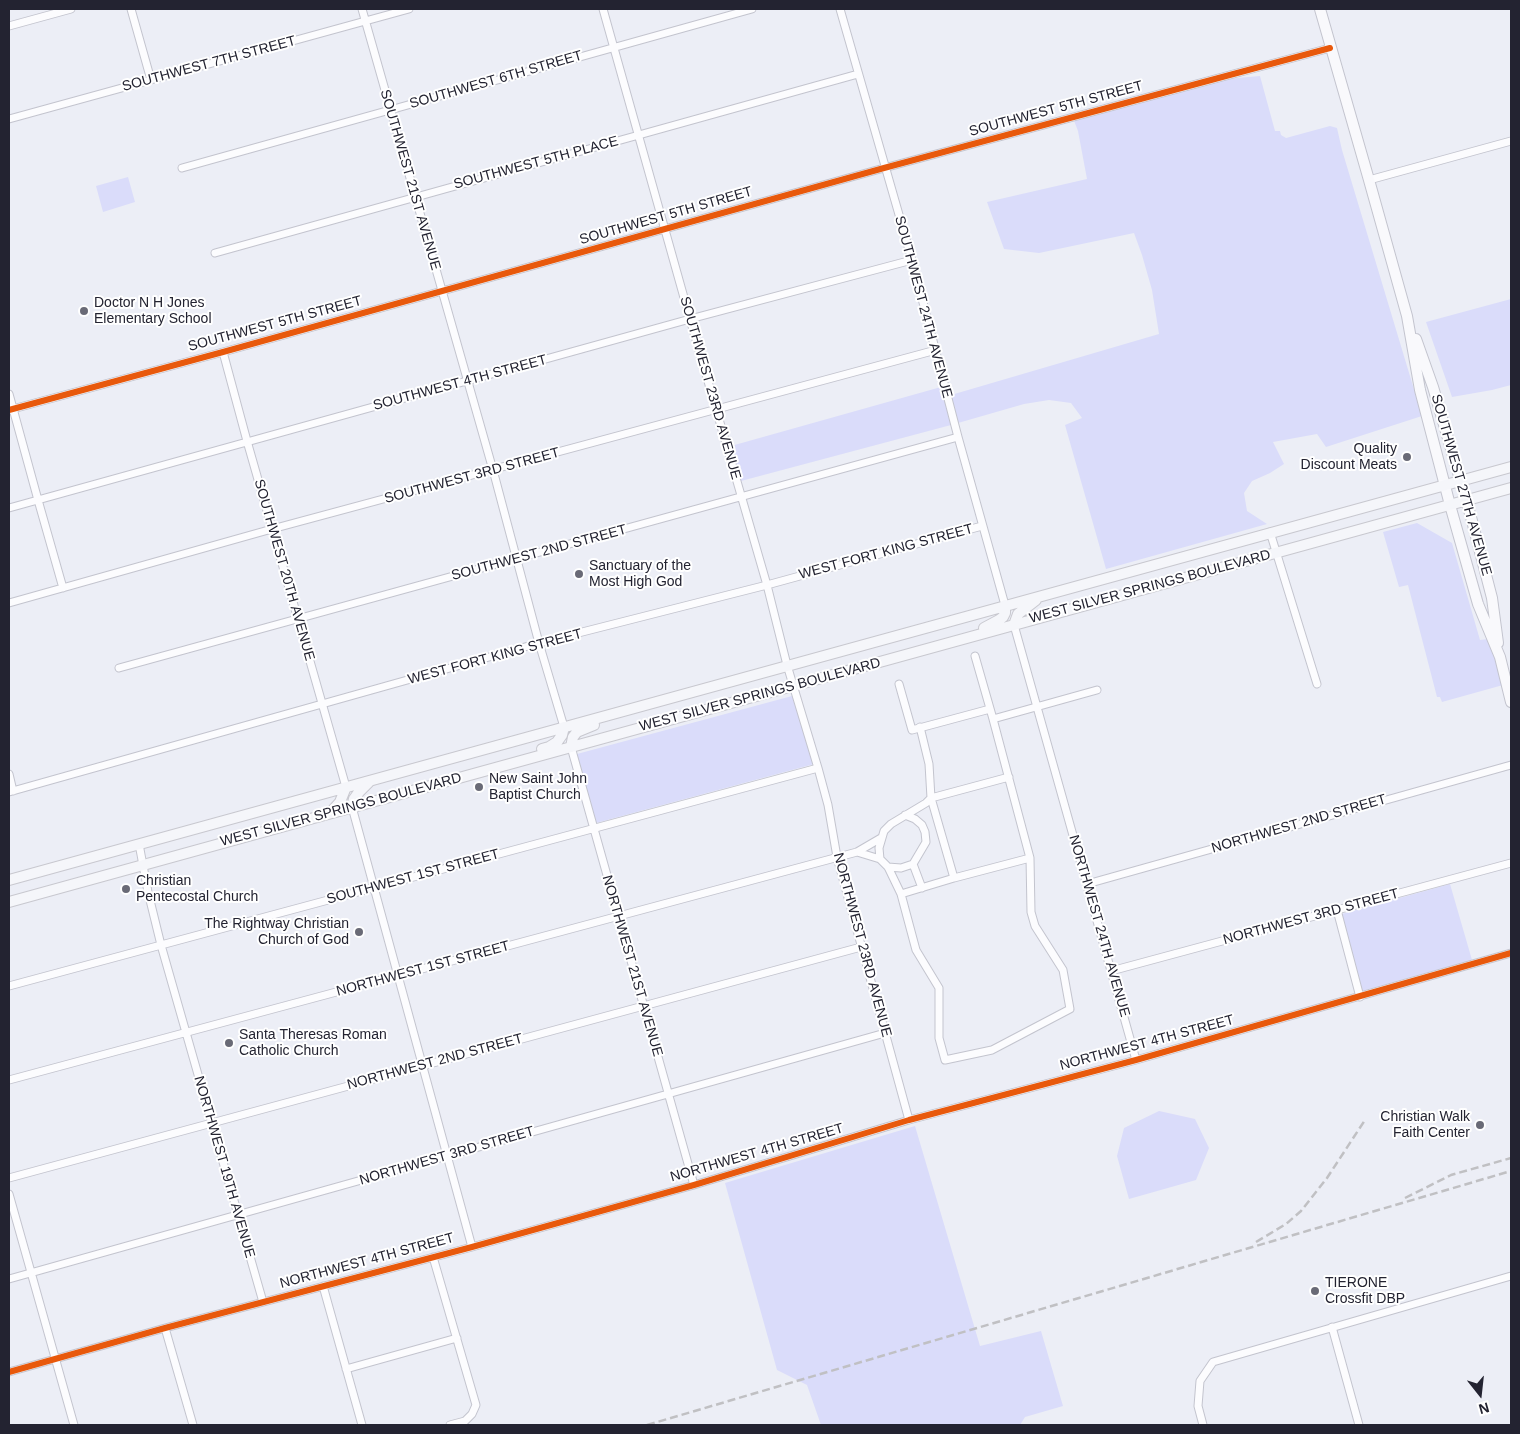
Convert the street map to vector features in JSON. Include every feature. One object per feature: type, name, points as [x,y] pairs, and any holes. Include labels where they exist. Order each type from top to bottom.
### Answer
[{"type":"main road","name":"SOUTHWEST 27TH AVENUE","points":[[1320,9],[1407,316],[1433,386],[1467,501],[1492,598],[1500,657]]},
{"type":"main road","name":"SOUTHWEST 27TH AVENUE","points":[[1407,316],[1420,390],[1450,505],[1478,604],[1500,657]]},
{"type":"main road","name":"WEST SILVER SPRINGS BOULEVARD","points":[[9,880],[1511,467]]},
{"type":"main road","name":"WEST SILVER SPRINGS BOULEVARD","points":[[9,902],[1511,488]]},
{"type":"main road","points":[[1014,625],[1018,614],[1039,596]]},
{"type":"main road","points":[[974,636],[1003,617],[1005,605]]},
{"type":"main road","points":[[1500,657],[1511,702]]},
{"type":"main road","points":[[571,747],[573,737],[583,728],[652,709],[659,700]]},
{"type":"main road","points":[[497,767],[500,761],[549,748],[562,735],[564,726]]},
{"type":"main road","points":[[352,807],[354,799],[371,780]]},
{"type":"main road","points":[[329,813],[340,802],[346,787]]},
{"type":"street","points":[[9,26],[71,9]]},
{"type":"street","points":[[131,9],[151,80]]},
{"type":"street","name":"SOUTHWEST 21ST AVENUE","points":[[362,9],[493,470],[539,643],[564,726]]},
{"type":"street","name":"SOUTHWEST 7TH STREET","points":[[9,119],[409,9]]},
{"type":"street","name":"SOUTHWEST 23RD AVENUE","points":[[603,9],[767,585],[787,665],[818,768]]},
{"type":"street","name":"SOUTHWEST 6TH STREET","points":[[182,168],[752,9]]},
{"type":"street","name":"SOUTHWEST 24TH AVENUE","points":[[840,9],[884,168],[912,260],[958,437],[1005,605]]},
{"type":"street","name":"SOUTHWEST 5TH STREET","points":[[11,409],[884,168],[1330,48]]},
{"type":"street","name":"SOUTHWEST 5TH PLACE","points":[[215,253],[858,74]]},
{"type":"street","points":[[1370,180],[1511,141]]},
{"type":"street","name":"SOUTHWEST 4TH STREET","points":[[9,508],[690,319],[912,260]]},
{"type":"street","name":"SOUTHWEST 3RD STREET","points":[[9,603],[272,529],[936,350]]},
{"type":"street","name":"SOUTHWEST 20TH AVENUE","points":[[223,352],[346,787]]},
{"type":"street","points":[[9,394],[11,409],[64,588]]},
{"type":"street","name":"SOUTHWEST 2ND STREET","points":[[120,668],[958,437]]},
{"type":"street","name":"WEST FORT KING STREET","points":[[11,791],[539,643],[767,585],[982,526]]},
{"type":"street","points":[[1270,532],[1317,684]]},
{"type":"street","points":[[1014,625],[1038,707]]},
{"type":"street","points":[[857,852],[880,859],[888,867],[901,894],[916,950],[939,988],[939,1038],[945,1060],[992,1050],[1070,1009],[1063,970],[1035,926],[1031,912],[1030,858],[975,656]]},
{"type":"street","points":[[899,684],[912,730],[990,709]]},
{"type":"street","points":[[993,719],[1097,690]]},
{"type":"street","name":"NORTHWEST 24TH AVENUE","points":[[1038,707],[1136,1060]]},
{"type":"street","points":[[920,727],[929,764],[931,798],[954,878]]},
{"type":"street","name":"NORTHWEST 21ST AVENUE","points":[[571,747],[694,1185]]},
{"type":"street","name":"NORTHWEST 2ND STREET","points":[[1087,884],[1511,765]]},
{"type":"street","name":"SOUTHWEST 1ST STREET","points":[[9,986],[818,768]]},
{"type":"street","name":"NORTHWEST 23RD AVENUE","points":[[818,768],[861,947],[909,1120]]},
{"type":"street","points":[[9,774],[11,791]]},
{"type":"street","points":[[880,859],[879,848],[884,831],[905,814],[926,803],[931,798],[1009,777]]},
{"type":"street","points":[[352,807],[472,1247]]},
{"type":"street","points":[[888,867],[901,868],[913,864],[926,842],[926,832],[922,825],[905,814]]},
{"type":"street","name":"NORTHWEST 1ST STREET","points":[[9,1080],[857,852],[881,838]]},
{"type":"street","name":"NORTHWEST 19TH AVENUE","points":[[139,844],[161,945],[263,1302]]},
{"type":"street","points":[[901,894],[1030,858]]},
{"type":"street","name":"NORTHWEST 3RD STREET","points":[[1111,971],[1511,863]]},
{"type":"street","points":[[913,864],[922,888]]},
{"type":"street","points":[[1337,910],[1360,997]]},
{"type":"street","name":"NORTHWEST 2ND STREET","points":[[9,1178],[861,947]]},
{"type":"street","name":"NORTHWEST 4TH STREET","points":[[9,1372],[166,1328],[472,1247],[694,1185],[909,1120],[1136,1060],[1511,953]]},
{"type":"street","name":"NORTHWEST 3RD STREET","points":[[9,1279],[885,1033]]},
{"type":"street","points":[[9,1194],[74,1425]]},
{"type":"street","points":[[433,1257],[476,1405],[472,1414],[465,1421],[450,1425]]},
{"type":"street","points":[[1203,1425],[1198,1406],[1200,1381],[1213,1362],[1511,1276]]},
{"type":"street","points":[[323,1286],[362,1425]]},
{"type":"street","points":[[1332,1327],[1359,1425]]},
{"type":"street","points":[[166,1328],[193,1425]]},
{"type":"street","points":[[346,1369],[457,1338]]},
{"type":"shaded area","points":[[1260,76],[1275,131],[1280,131],[1281,135],[1286,138],[1330,126],[1337,128],[1422,416],[1326,447],[1317,434],[1273,442],[1284,464],[1252,481],[1244,493],[1247,511],[1267,524],[1106,569],[1065,425],[1082,418],[1071,403],[1049,400],[1024,404],[958,423],[951,395],[1159,334],[1152,290],[1142,255],[1134,233],[1039,253],[1004,249],[987,202],[1087,179],[1078,131],[1073,118],[1215,80]]},
{"type":"shaded area","points":[[128,177],[135,202],[103,212],[96,186]]},
{"type":"shaded area","points":[[1511,299],[1511,385],[1452,397],[1426,322]]},
{"type":"shaded area","points":[[941,387],[951,425],[741,481],[731,446]]},
{"type":"shaded area","points":[[1417,523],[1452,543],[1480,640],[1488,639],[1496,658],[1503,685],[1442,702],[1440,697],[1437,697],[1408,585],[1399,587],[1383,532]]},
{"type":"shaded area","points":[[792,696],[814,764],[596,823],[577,754]]},
{"type":"shaded area","points":[[1450,884],[1472,960],[1362,991],[1342,914]]},
{"type":"shaded area","points":[[1159,1111],[1195,1119],[1209,1148],[1196,1180],[1129,1199],[1117,1156],[1124,1128]]},
{"type":"shaded area","points":[[915,1126],[980,1346],[1041,1331],[1063,1406],[1025,1417],[1020,1425],[821,1425],[807,1385],[777,1370],[725,1183]]},
{"type":"railway","points":[[1256,1242],[1286,1224],[1301,1211],[1327,1178],[1365,1120]]},
{"type":"railway","points":[[1405,1198],[1451,1175],[1511,1158]]},
{"type":"railway","points":[[647,1425],[1511,1171]]},
{"type":"cycle path","points":[[9,410],[884,168],[1330,48]]},
{"type":"cycle path","points":[[9,1372],[165,1328],[472,1247],[694,1185],[909,1120],[1136,1060],[1511,953]]},
{"type":"place","name":"Doctor N H Jones Elementary School","points":[[84,311]]},
{"type":"place","name":"Quality Discount Meats","points":[[1407,457]]},
{"type":"place","name":"Sanctuary of the Most High God","points":[[579,574]]},
{"type":"place","name":"New Saint John Baptist Church","points":[[479,787]]},
{"type":"place","name":"Christian Pentecostal Church","points":[[126,889]]},
{"type":"place","name":"The Rightway Christian Church of God","points":[[359,932]]},
{"type":"place","name":"Santa Theresas Roman Catholic Church","points":[[229,1043]]},
{"type":"place","name":"Christian Walk Faith Center","points":[[1480,1125]]},
{"type":"place","name":"TIERONE Crossfit DBP","points":[[1315,1291]]}]
